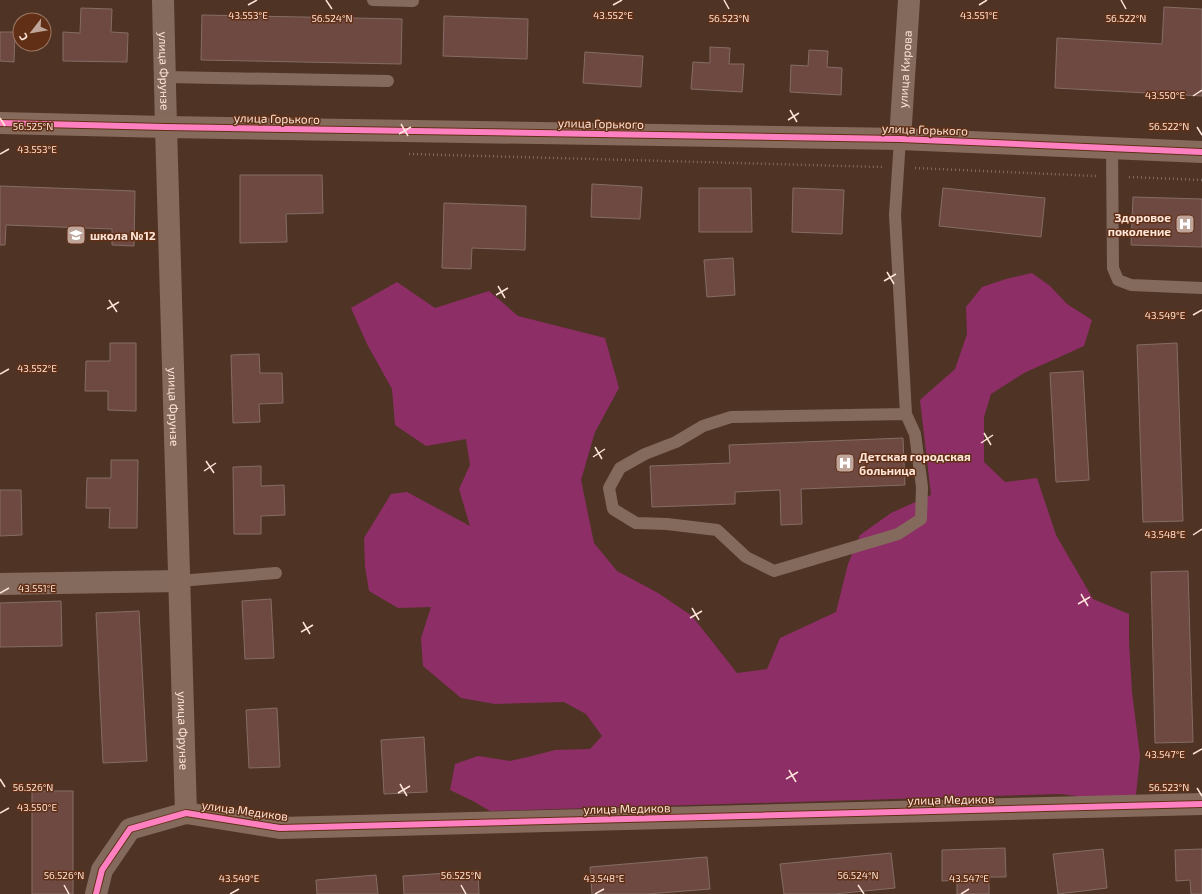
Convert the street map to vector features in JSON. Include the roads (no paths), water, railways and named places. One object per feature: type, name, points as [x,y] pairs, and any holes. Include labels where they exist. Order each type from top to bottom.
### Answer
[{"type":"street","name":"улица Фрунзе","points":[[163,0],[186,813]]},
{"type":"street","name":"улица Кирова","points":[[900,139],[909,0]]},
{"type":"street","name":"улица Горького","points":[[0,122],[166,127],[900,139],[1202,152]]},
{"type":"street","points":[[0,584],[179,581]]},
{"type":"street","name":"улица Медиков","points":[[96,894],[102,870],[130,829],[186,813],[280,828],[1202,804]]},
{"type":"lane","points":[[373,0],[414,1]]},
{"type":"lane","points":[[165,77],[388,81]]},
{"type":"lane","points":[[900,139],[895,215],[906,414],[915,434],[922,487],[920,520],[898,534],[774,571],[746,557],[717,530],[666,524],[636,523],[613,509],[609,488],[620,468],[645,454],[676,442],[703,426],[731,417],[906,414]]},
{"type":"lane","points":[[1112,148],[1113,268],[1118,280],[1131,285],[1202,288]]},
{"type":"lane","points":[[179,581],[276,573]]},
{"type":"place","name":"Здоровое поколение","points":[[1185,224]]},
{"type":"place","name":"школа №12","points":[[76,235]]},
{"type":"place","name":"Детская городская больница","points":[[845,463]]}]
